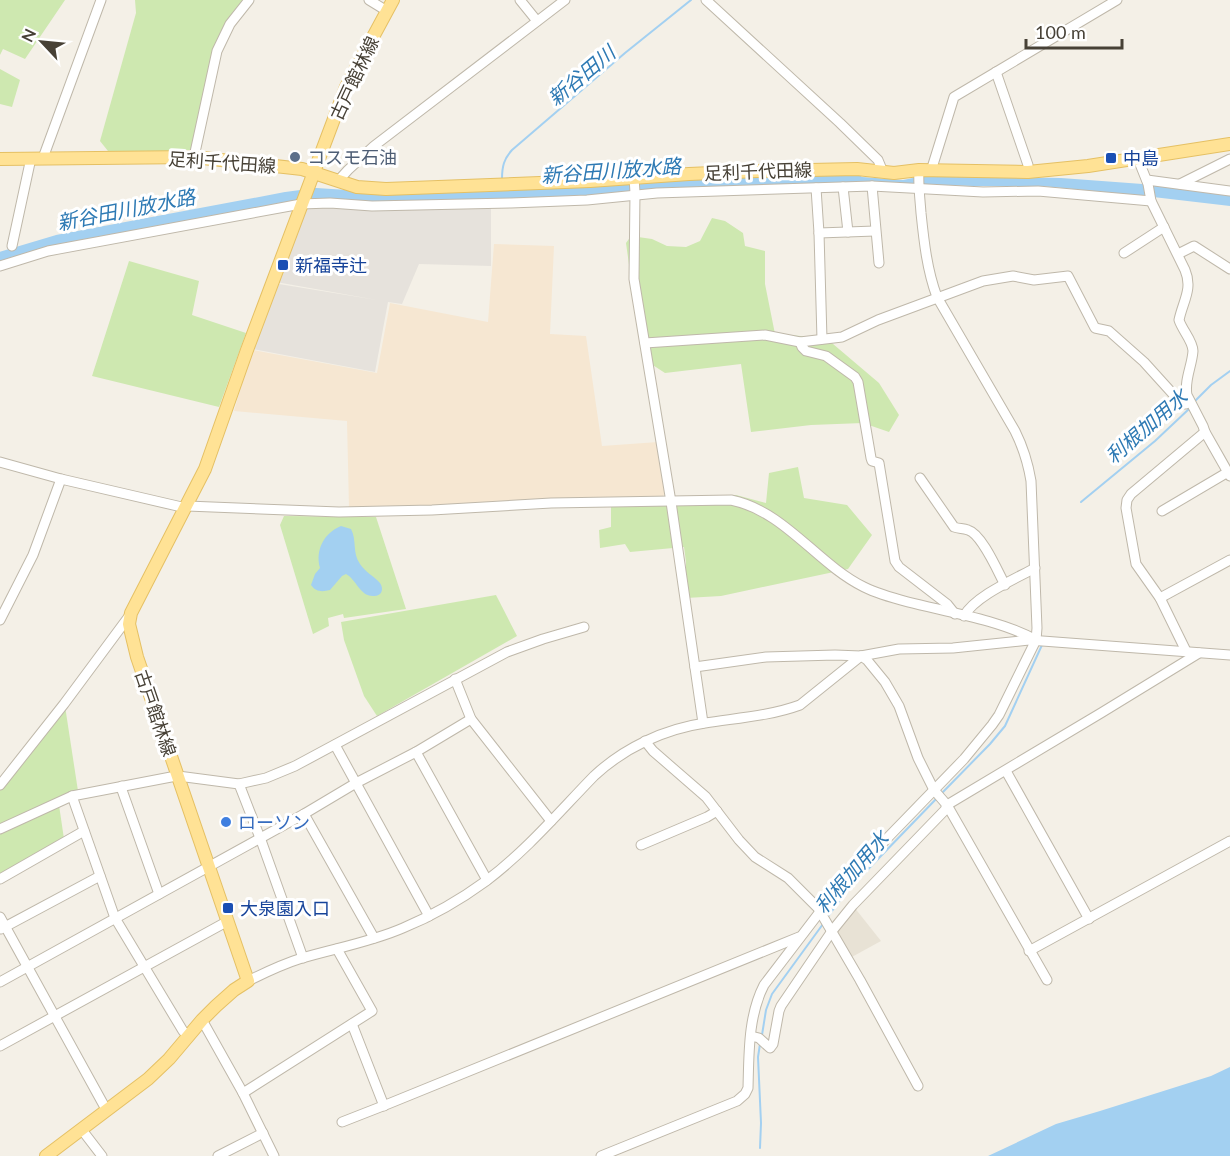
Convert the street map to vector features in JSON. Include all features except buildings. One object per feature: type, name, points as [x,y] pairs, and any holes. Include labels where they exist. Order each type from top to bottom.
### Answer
[{"type":"main road","name":"古戸館林線","points":[[248,981],[137,657],[129,624],[131,613],[212,451],[246,350],[346,87],[390,5]]},
{"type":"main road","name":"足利千代田線","points":[[0,159],[194,157],[302,169],[357,187],[386,189],[634,180],[757,171],[857,169],[894,173],[1028,172],[1138,159],[1230,144]]},
{"type":"main road","points":[[46,1156],[154,1074],[225,997],[248,981]]},
{"type":"street","points":[[12,246],[37,158],[101,0]]},
{"type":"street","points":[[194,157],[217,51],[230,24],[249,0]]},
{"type":"street","points":[[369,0],[390,5]]},
{"type":"street","points":[[520,0],[537,21]]},
{"type":"street","points":[[338,181],[374,146],[565,0]]},
{"type":"street","points":[[706,0],[848,130],[878,160],[883,172]]},
{"type":"street","points":[[601,1156],[740,1099],[745,1094],[748,1088],[752,1022],[764,985],[843,884],[940,796],[964,759],[999,715],[1036,640],[1038,628],[1031,481],[1023,447],[937,297],[925,253],[919,186],[923,171],[954,98],[1117,0]]},
{"type":"street","points":[[996,72],[1028,172]]},
{"type":"street","points":[[1138,159],[1148,182],[1151,199],[1189,281],[1179,320],[1193,350],[1186,395],[1229,474],[1162,511]]},
{"type":"street","points":[[1180,184],[1230,159]]},
{"type":"street","points":[[634,180],[634,279],[671,502],[703,723]]},
{"type":"street","points":[[1148,182],[1230,191]]},
{"type":"street","points":[[872,186],[879,263]]},
{"type":"street","points":[[0,266],[48,251],[303,199],[372,206],[587,200],[657,193],[919,186],[983,192],[1038,191],[1151,199]]},
{"type":"street","points":[[843,187],[848,232]]},
{"type":"street","points":[[816,188],[822,339]]},
{"type":"street","points":[[1124,253],[1164,228]]},
{"type":"street","points":[[819,233],[875,231]]},
{"type":"street","points":[[1178,254],[1194,246],[1230,269]]},
{"type":"street","points":[[645,343],[765,335],[800,342],[842,337],[878,320],[993,278],[1013,276],[1034,280],[1068,276],[1095,328],[1109,331],[1148,365],[1182,404],[1189,402]]},
{"type":"street","points":[[800,342],[806,351],[826,356],[855,377],[858,382],[871,458],[879,463],[895,561],[899,567],[960,615]]},
{"type":"street","points":[[1186,651],[1160,598],[1136,564],[1126,507],[1131,494],[1205,432]]},
{"type":"street","points":[[0,462],[61,479],[186,507],[339,512],[432,510],[551,503],[731,500],[745,502],[767,513],[843,575],[865,588],[886,596],[990,622],[1036,640]]},
{"type":"street","points":[[920,478],[954,527],[969,530],[978,536],[1005,585]]},
{"type":"street","points":[[0,620],[33,555],[61,479]]},
{"type":"street","points":[[1160,598],[1230,560]]},
{"type":"street","points":[[960,615],[980,599],[1035,567]]},
{"type":"street","points":[[0,785],[64,704],[131,613]]},
{"type":"street","points":[[0,829],[72,796],[122,786],[178,777],[239,784],[266,778],[335,745],[507,652],[584,627]]},
{"type":"street","points":[[694,668],[766,657],[861,656],[913,648],[952,648],[1036,640],[1230,655]]},
{"type":"street","points":[[940,796],[1006,771],[1199,653]]},
{"type":"street","points":[[248,981],[283,965],[401,929],[429,916],[487,880],[522,851],[604,766],[622,753],[645,741],[675,730],[800,705],[861,656]]},
{"type":"street","points":[[861,656],[885,682],[898,706],[918,758],[1047,980]]},
{"type":"street","points":[[455,679],[471,719],[551,821]]},
{"type":"street","points":[[0,982],[356,783],[416,752],[471,719]]},
{"type":"street","points":[[645,741],[653,751],[706,797],[755,857],[788,878],[818,908],[918,1086]]},
{"type":"street","points":[[335,745],[429,916]]},
{"type":"street","points":[[416,752],[487,880]]},
{"type":"street","points":[[1006,771],[1089,919]]},
{"type":"street","points":[[239,784],[303,958]]},
{"type":"street","points":[[122,786],[159,894]]},
{"type":"street","points":[[72,796],[115,918],[143,968],[183,1031],[189,1036]]},
{"type":"street","points":[[751,1036],[759,1038],[770,1048],[774,1044],[781,1006],[853,905],[945,810],[940,796]]},
{"type":"street","points":[[641,845],[717,811]]},
{"type":"street","points":[[304,814],[374,938]]},
{"type":"street","points":[[0,879],[84,831]]},
{"type":"street","points":[[1029,951],[1230,841]]},
{"type":"street","points":[[3,928],[100,876]]},
{"type":"street","points":[[0,917],[3,928],[28,967],[107,1111]]},
{"type":"street","points":[[0,1046],[228,921]]},
{"type":"street","points":[[342,1122],[801,937]]},
{"type":"street","points":[[243,1093],[372,1011],[337,949]]},
{"type":"street","points":[[202,1020],[243,1093],[274,1156]]},
{"type":"street","points":[[351,1024],[384,1106]]},
{"type":"street","points":[[82,1130],[102,1156]]},
{"type":"street","points":[[218,1156],[263,1133]]},
{"type":"shaded area","points":[[306,206],[491,207],[491,266],[419,264],[402,304],[388,302],[375,372],[253,349],[279,284],[377,300],[276,282]]},
{"type":"shaded area","points":[[494,244],[554,246],[550,334],[586,336],[602,446],[658,442],[666,492],[660,500],[349,508],[347,421],[234,411],[252,350],[377,373],[390,303],[488,322]]},
{"type":"shaded area","points":[[854,907],[881,941],[850,958],[835,931]]},
{"type":"green space","points":[[0,0],[65,0],[25,59],[3,49],[0,55]]},
{"type":"green space","points":[[135,0],[246,0],[216,57],[196,149],[190,151],[108,151],[100,141],[136,13]]},
{"type":"green space","points":[[0,69],[20,80],[12,107],[0,104]]},
{"type":"green space","points":[[712,218],[725,221],[743,233],[745,246],[765,251],[765,284],[775,334],[826,338],[879,383],[899,415],[889,432],[863,423],[811,425],[751,432],[741,364],[665,373],[642,358],[626,243],[631,236],[652,239],[667,246],[686,247],[700,241]]},
{"type":"green space","points":[[129,261],[199,281],[192,315],[246,333],[219,407],[92,376]]},
{"type":"green space","points":[[798,467],[804,498],[847,505],[872,535],[848,569],[721,596],[686,598],[684,547],[630,552],[625,544],[600,548],[599,530],[611,527],[611,504],[661,503],[736,495],[766,503],[769,473]]},
{"type":"green space","points":[[284,516],[376,517],[406,609],[344,618],[343,614],[328,618],[329,626],[313,634],[280,525]]},
{"type":"green space","points":[[496,595],[517,636],[377,716],[364,696],[344,640],[341,622]]},
{"type":"green space","points":[[65,706],[78,791],[0,827],[0,789]]},
{"type":"green space","points":[[59,805],[64,839],[0,879],[0,830]]},
{"type":"water","points":[[857,173],[862,177],[903,180],[923,176],[1061,178],[1156,185],[1230,196],[1230,206],[1042,186],[832,184],[833,174]]},
{"type":"water","points":[[341,526],[351,529],[360,564],[381,585],[382,590],[379,595],[365,594],[346,574],[330,590],[319,591],[311,585],[320,568],[319,555],[322,543],[330,533]]},
{"type":"water","points":[[1230,1067],[1230,1156],[988,1156],[1056,1124],[1211,1076]]},
{"type":"waterway","name":"新谷田川","points":[[502,179],[504,163],[512,150],[691,0]]},
{"type":"waterway","name":"新谷田川放水路","points":[[0,258],[57,241],[316,194],[378,198],[526,195],[629,187],[846,179]]},
{"type":"waterway","name":"利根加用水","points":[[1193,403],[1211,385],[1230,371]]},
{"type":"waterway","name":"利根加用水","points":[[1081,502],[1155,441],[1190,408]]},
{"type":"waterway","name":"利根加用水","points":[[942,793],[1005,726],[1042,645]]},
{"type":"waterway","name":"利根加用水","points":[[826,919],[847,891],[938,797]]},
{"type":"waterway","name":"利根加用水","points":[[762,1035],[766,1010],[772,994],[823,924]]},
{"type":"waterway","name":"利根加用水","points":[[760,1044],[758,1057],[760,1148]]},
{"type":"place","name":"コスモ石油","points":[[295,157]]},
{"type":"place","name":"中島","points":[[1111,158]]},
{"type":"place","name":"新福寺辻","points":[[283,265]]},
{"type":"place","name":"ローソン","points":[[226,822]]},
{"type":"place","name":"大泉園入口","points":[[228,908]]}]
